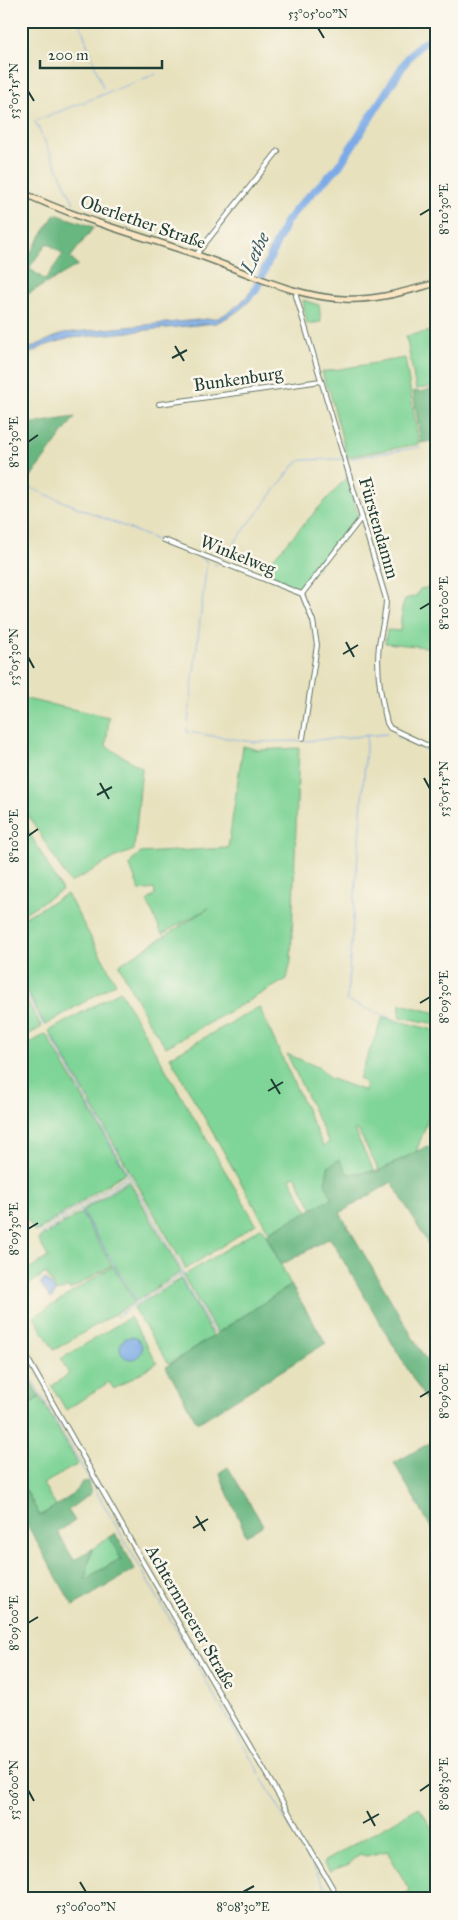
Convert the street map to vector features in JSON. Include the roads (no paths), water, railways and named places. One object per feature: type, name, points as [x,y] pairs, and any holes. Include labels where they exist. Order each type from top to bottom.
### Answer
[{"type":"street","points":[[196,255],[278,151]]},
{"type":"street","name":"Oberlether Straße","points":[[21,192],[64,210],[257,277],[326,297],[359,300],[390,295],[437,283]]},
{"type":"street","name":"Fürstendamm","points":[[297,290],[296,296],[386,599],[386,612],[379,645],[379,660],[387,722],[390,728],[437,750]]},
{"type":"street","name":"Bunkenburg","points":[[159,404],[321,381]]},
{"type":"street","points":[[303,738],[317,645],[313,621],[302,594],[362,517]]},
{"type":"street","name":"Winkelweg","points":[[164,540],[302,594]]},
{"type":"street","name":"Achternmeerer Straße","points":[[21,1347],[142,1561],[339,1899]]},
{"type":"water","points":[[258,282],[263,284],[248,302],[237,312],[216,323],[70,338],[44,346],[21,358],[21,352],[64,333],[218,318],[240,303]]},
{"type":"water","points":[[46,1279],[56,1292],[51,1299],[40,1283]]},
{"type":"water","points":[[131,1337],[139,1340],[142,1348],[139,1356],[131,1359],[123,1356],[120,1348],[123,1340]]},
{"type":"waterway","points":[[79,21],[103,88]]},
{"type":"waterway","name":"Lethe","points":[[255,291],[286,222],[299,206],[339,166],[408,58],[420,45],[437,36]]},
{"type":"waterway","points":[[74,203],[35,121],[156,74]]},
{"type":"waterway","points":[[347,459],[420,447]]},
{"type":"waterway","points":[[221,560],[295,464],[302,460],[343,459]]},
{"type":"waterway","points":[[21,484],[193,555]]},
{"type":"waterway","points":[[188,722],[207,561],[199,557]]},
{"type":"waterway","points":[[187,728],[187,732],[253,742],[301,741]]},
{"type":"waterway","points":[[305,741],[387,734]]},
{"type":"waterway","points":[[367,735],[347,1001],[396,1020]]},
{"type":"waterway","points":[[394,735],[437,755]]},
{"type":"waterway","points":[[21,986],[44,1025]]},
{"type":"waterway","points":[[50,1035],[184,1273],[116,1317]]},
{"type":"waterway","points":[[38,1232],[128,1175]]},
{"type":"waterway","points":[[40,1236],[130,1178]]},
{"type":"waterway","points":[[80,1210],[137,1302]]},
{"type":"waterway","points":[[180,1276],[214,1333]]},
{"type":"waterway","points":[[21,1360],[92,1484]]},
{"type":"waterway","points":[[94,1488],[260,1774]]},
{"type":"waterway","points":[[262,1779],[332,1899]]}]
